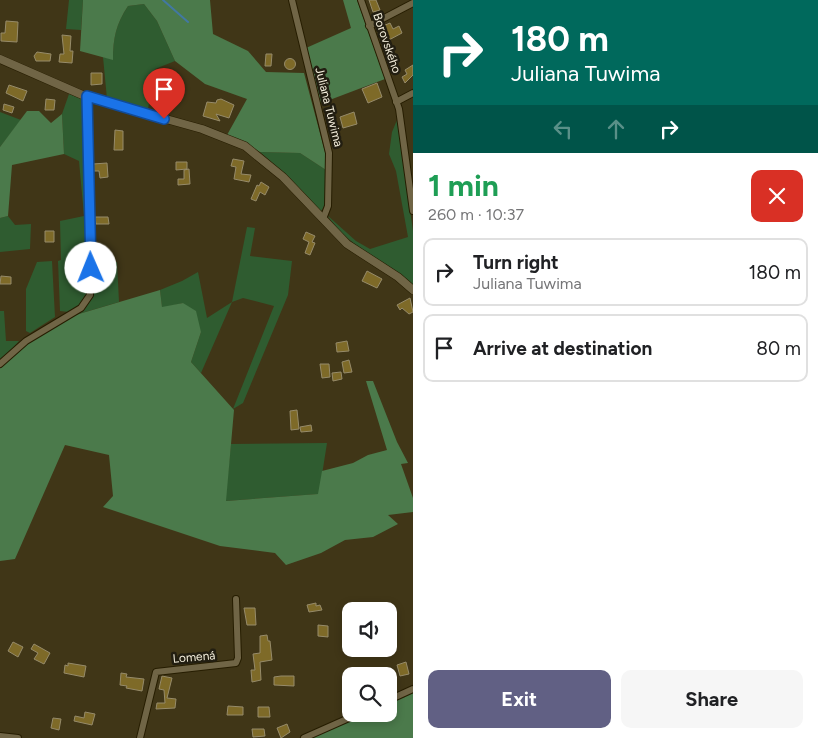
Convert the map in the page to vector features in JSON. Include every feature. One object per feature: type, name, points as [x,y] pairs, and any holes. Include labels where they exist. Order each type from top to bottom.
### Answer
[{"type":"street","name":"Juliana Tuwima","points":[[292,0],[329,153],[328,206],[323,219]]},
{"type":"street","name":"Borovského","points":[[361,0],[396,102],[413,211]]},
{"type":"street","points":[[370,26],[413,3]]},
{"type":"street","points":[[0,58],[87,96],[202,130],[245,146],[283,177],[347,244],[398,277],[410,288]]},
{"type":"street","points":[[396,102],[413,93]]},
{"type":"street","points":[[0,364],[26,341],[81,308],[90,295],[87,96]]},
{"type":"street","name":"Lomená","points":[[140,738],[156,672],[236,663],[238,658],[236,599]]},
{"type":"street","points":[[397,696],[413,689]]},
{"type":"street","points":[[304,738],[342,721]]},
{"type":"street","points":[[0,736],[18,738]]},
{"type":"green space","points":[[69,0],[83,0],[81,30],[66,29]]},
{"type":"green space","points":[[83,0],[210,0],[213,34],[248,51],[266,72],[304,73],[326,156],[326,170],[300,153],[260,152],[227,135],[247,99],[205,84],[175,61],[157,21],[144,4],[128,6],[124,13],[116,31],[113,60],[80,51]]},
{"type":"green space","points":[[343,0],[357,0],[385,79],[319,104],[306,48],[351,28]]},
{"type":"green space","points":[[144,4],[157,21],[175,61],[155,69],[148,109],[107,99],[103,57],[113,59],[116,31],[128,6]]},
{"type":"green space","points":[[69,94],[84,100],[89,291],[85,302],[69,312],[60,311],[58,261],[61,260],[60,221],[84,216],[79,161],[64,154],[62,114]]},
{"type":"green space","points":[[27,111],[39,111],[51,123],[62,114],[64,154],[12,165],[8,216],[0,218],[0,147]]},
{"type":"green space","points":[[0,112],[21,120],[0,147]]},
{"type":"green space","points":[[397,120],[413,231],[413,285],[356,245],[327,215],[356,241],[370,249],[408,237],[396,171],[389,154],[392,132]]},
{"type":"green space","points":[[260,152],[300,153],[326,170],[325,206],[321,211],[290,178]]},
{"type":"green space","points":[[8,216],[15,225],[31,224],[30,249],[0,252],[0,218]]},
{"type":"green space","points":[[247,227],[255,228],[250,256],[292,261],[288,295],[243,403],[233,409],[274,306],[243,298],[232,302]]},
{"type":"green space","points":[[52,261],[55,317],[30,333],[26,331],[26,289],[37,262]]},
{"type":"green space","points":[[117,262],[119,302],[72,316],[90,300],[94,290],[95,265]]},
{"type":"green space","points":[[198,272],[207,318],[232,302],[201,373],[191,362],[201,332],[183,303],[162,308],[160,290]]},
{"type":"green space","points":[[160,290],[162,307],[183,303],[196,311],[201,332],[191,362],[234,410],[226,501],[318,494],[322,471],[353,463],[368,455],[387,450],[366,381],[373,381],[397,442],[408,463],[401,464],[413,498],[413,512],[388,515],[398,524],[373,537],[345,540],[321,553],[286,565],[275,553],[220,546],[103,507],[113,496],[109,455],[65,445],[15,559],[0,561],[0,366],[7,362],[31,339],[62,319]]},
{"type":"green space","points":[[0,311],[4,311],[6,341],[19,341],[0,362]]},
{"type":"green space","points":[[327,443],[319,494],[225,501],[231,444]]},
{"type":"green space","points":[[413,690],[413,738],[304,738],[342,721],[397,722],[397,697]]},
{"type":"building","points":[[369,0],[376,0],[380,10],[373,12]]},
{"type":"building","points":[[6,21],[18,22],[17,42],[1,41],[1,33],[5,33]]},
{"type":"building","points":[[390,23],[393,29],[399,26],[402,33],[387,41],[385,37],[388,36],[383,26]]},
{"type":"building","points":[[62,35],[71,36],[70,51],[73,51],[72,63],[59,62],[60,54],[64,54]]},
{"type":"building","points":[[37,52],[51,54],[50,61],[36,61],[34,56]]},
{"type":"building","points":[[266,54],[272,54],[271,66],[265,66]]},
{"type":"building","points":[[290,58],[296,64],[290,70],[284,64]]},
{"type":"building","points":[[413,65],[413,75],[405,83],[402,77],[407,74],[405,70]]},
{"type":"building","points":[[91,73],[102,73],[102,84],[91,85]]},
{"type":"building","points":[[161,81],[174,84],[171,96],[181,98],[180,102],[170,100],[169,105],[160,103],[163,89],[159,88]]},
{"type":"building","points":[[377,83],[382,97],[368,103],[362,89]]},
{"type":"building","points":[[9,85],[27,91],[23,101],[6,93]]},
{"type":"building","points":[[46,99],[55,100],[54,110],[45,110]]},
{"type":"building","points":[[221,99],[234,105],[229,118],[216,114],[220,121],[203,116],[207,102],[216,103],[217,100]]},
{"type":"building","points":[[4,104],[14,107],[12,113],[3,110]]},
{"type":"building","points":[[354,112],[357,124],[343,128],[340,117]]},
{"type":"building","points":[[115,130],[123,131],[123,150],[114,150]]},
{"type":"building","points":[[233,159],[244,161],[241,174],[251,175],[249,182],[234,179],[236,167],[231,166]]},
{"type":"building","points":[[176,162],[187,162],[187,169],[176,170]]},
{"type":"building","points":[[107,163],[108,177],[100,178],[99,171],[93,171],[93,164]]},
{"type":"building","points":[[189,169],[190,184],[178,185],[178,179],[184,179],[184,170]]},
{"type":"building","points":[[261,182],[269,187],[265,195],[260,192],[256,201],[251,199],[257,185],[259,186]]},
{"type":"building","points":[[95,217],[108,217],[109,224],[96,224]]},
{"type":"building","points":[[45,231],[54,231],[54,242],[45,242]]},
{"type":"building","points":[[306,232],[315,236],[312,242],[315,243],[310,255],[305,253],[309,242],[303,239]]},
{"type":"building","points":[[367,271],[382,279],[377,288],[362,281]]},
{"type":"building","points":[[1,276],[11,277],[11,284],[0,284]]},
{"type":"building","points":[[410,298],[413,312],[409,314],[402,308],[400,310],[397,305]]},
{"type":"building","points":[[347,341],[349,351],[337,352],[336,343]]},
{"type":"building","points":[[349,360],[352,372],[344,373],[342,362]]},
{"type":"building","points":[[320,364],[329,364],[330,377],[322,378]]},
{"type":"building","points":[[341,372],[342,379],[333,381],[332,373]]},
{"type":"building","points":[[297,410],[299,429],[291,430],[290,411]]},
{"type":"building","points":[[311,425],[312,431],[301,432],[300,427]]},
{"type":"building","points":[[316,603],[316,606],[320,605],[322,610],[309,612],[307,605]]},
{"type":"building","points":[[244,608],[255,608],[256,625],[247,625]]},
{"type":"building","points":[[318,625],[328,626],[328,637],[318,636]]},
{"type":"building","points":[[267,635],[268,641],[270,641],[272,660],[260,662],[261,680],[252,682],[251,670],[255,670],[253,654],[260,653],[260,636]]},
{"type":"building","points":[[13,642],[23,647],[18,657],[8,651]]},
{"type":"building","points":[[34,644],[50,653],[44,664],[34,659],[38,653],[31,649]]},
{"type":"building","points":[[406,662],[409,674],[400,676],[397,665]]},
{"type":"building","points":[[68,663],[86,666],[84,677],[64,673],[65,665],[68,666]]},
{"type":"building","points":[[121,673],[127,674],[126,677],[144,679],[142,691],[120,685]]},
{"type":"building","points":[[162,676],[172,678],[167,698],[176,699],[175,708],[156,709],[157,703],[165,703],[164,690],[159,689]]},
{"type":"building","points":[[294,676],[294,686],[274,685],[274,677]]},
{"type":"building","points":[[228,706],[243,707],[243,715],[227,715]]},
{"type":"building","points":[[258,707],[269,707],[270,717],[258,717]]},
{"type":"building","points":[[85,712],[95,714],[92,725],[74,721],[75,716],[84,718]]},
{"type":"building","points":[[53,718],[61,719],[59,730],[51,728]]},
{"type":"building","points":[[287,724],[290,732],[281,738],[277,728]]},
{"type":"building","points":[[252,729],[264,729],[265,736],[253,737]]},
{"type":"waterway","points":[[163,0],[188,22]]},
{"type":"route","points":[[91,268],[87,96],[164,119]]}]
